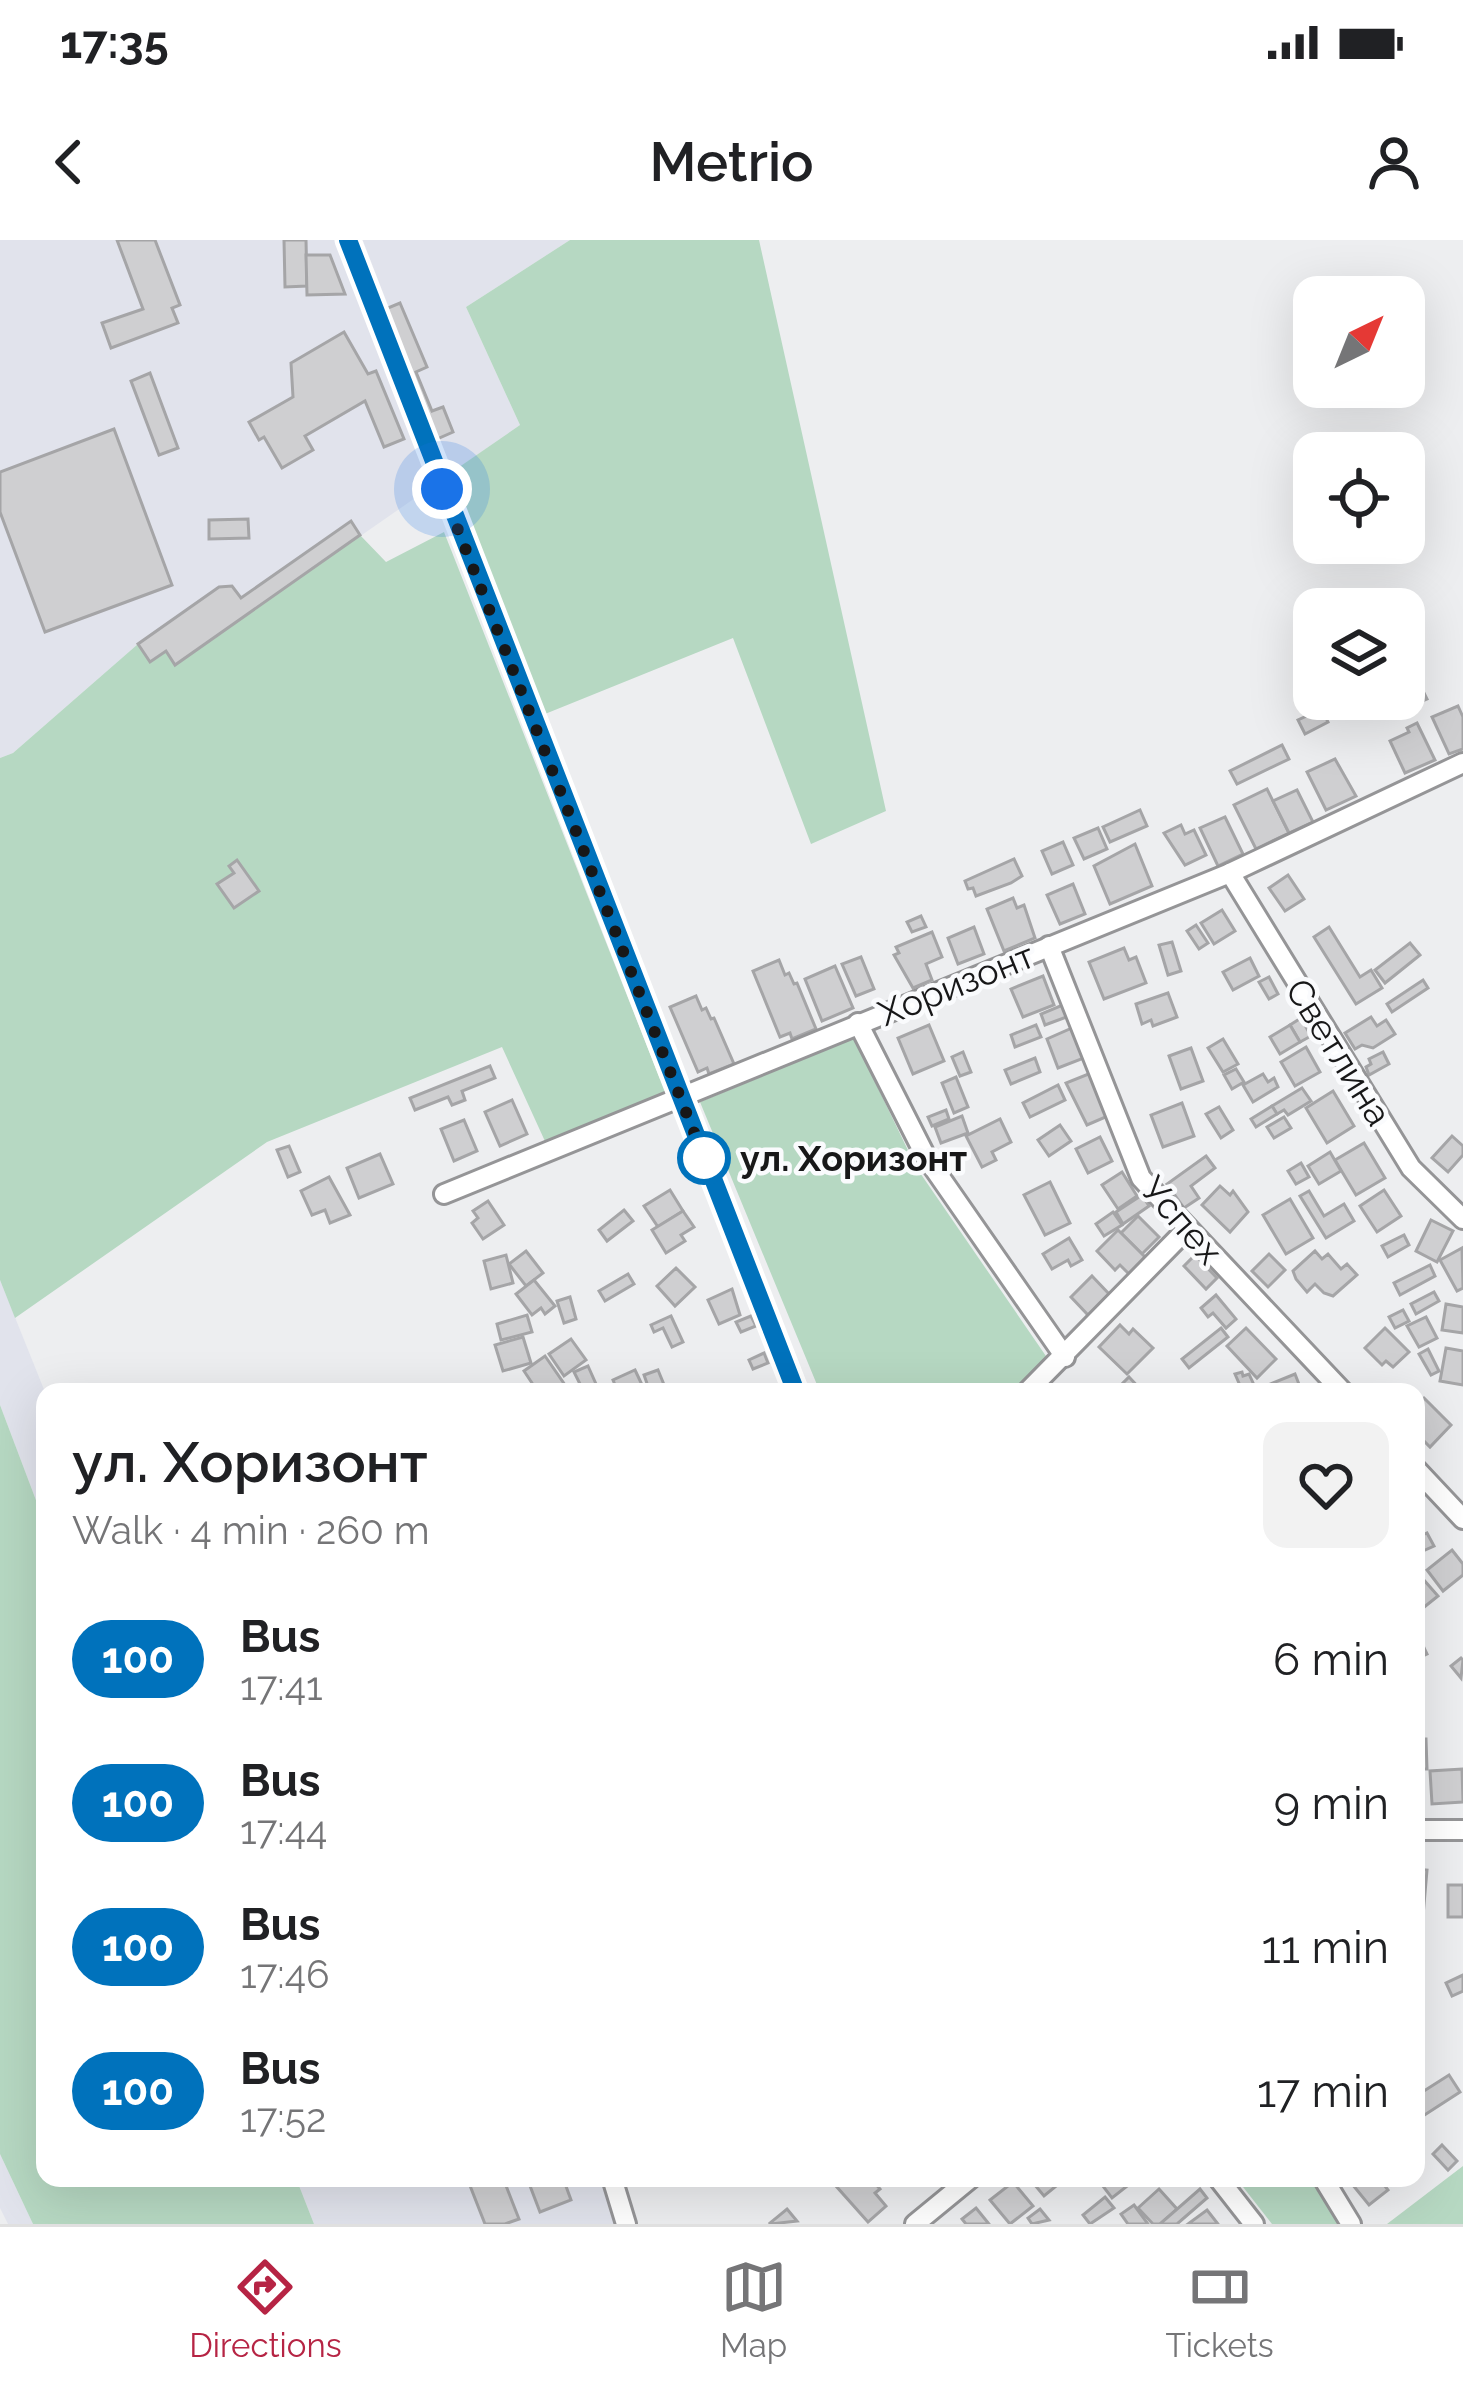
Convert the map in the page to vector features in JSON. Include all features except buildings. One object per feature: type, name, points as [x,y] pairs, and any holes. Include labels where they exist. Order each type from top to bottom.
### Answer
[{"type":"street","points":[[349,240],[792,1383]]},
{"type":"street","name":"Хоризонт","points":[[444,1195],[679,1095],[1229,874],[1463,763]]},
{"type":"street","name":"Светлина","points":[[1229,874],[1411,1168],[1463,1219]]},
{"type":"street","name":"Успех","points":[[1049,946],[1141,1178],[1335,1383]]},
{"type":"street","points":[[858,1023],[926,1157],[1065,1357]]},
{"type":"street","points":[[1037,1383],[1187,1229]]},
{"type":"street","points":[[1317,1364],[1318,1383]]},
{"type":"street","points":[[1425,1479],[1463,1519]]},
{"type":"street","points":[[1425,1830],[1463,1830]]},
{"type":"street","points":[[615,2187],[626,2224]]},
{"type":"street","points":[[923,2222],[961,2187]]},
{"type":"street","points":[[1225,2187],[1254,2224]]},
{"type":"street","points":[[1328,2187],[1351,2224]]},
{"type":"shaded area","points":[[0,240],[570,240],[466,307],[520,425],[175,665],[150,662],[137,645],[13,753],[0,758]]},
{"type":"shaded area","points":[[0,1280],[41,1383],[36,1383],[36,1500],[0,1405]]},
{"type":"shaded area","points":[[0,2154],[33,2224],[8,2224],[0,2208]]},
{"type":"shaded area","points":[[300,2187],[614,2187],[625,2224],[314,2224]]},
{"type":"green space","points":[[570,240],[759,240],[886,811],[811,844],[733,638],[545,714],[449,474],[520,425],[466,307]]},
{"type":"green space","points":[[444,532],[660,1079],[679,1095],[549,1150],[502,1047],[267,1142],[15,1318],[0,1280],[0,758],[13,753],[138,644],[150,662],[166,651],[176,664],[360,535],[386,562]]},
{"type":"green space","points":[[854,1038],[916,1167],[1048,1359],[1022,1383],[816,1383],[700,1102]]},
{"type":"green space","points":[[0,1405],[36,1500],[36,2187],[300,2187],[314,2224],[33,2224],[0,2154]]},
{"type":"green space","points":[[1463,2166],[1463,2224],[1387,2224]]},
{"type":"green space","points":[[1243,2187],[1317,2187],[1339,2224],[1272,2224]]},
{"type":"bus line","name":"100","points":[[348,240],[792,1383]]},
{"type":"place","name":"ул. Хоризонт","points":[[704,1158]]},
{"type":"route","points":[[442,489],[704,1158]]}]
